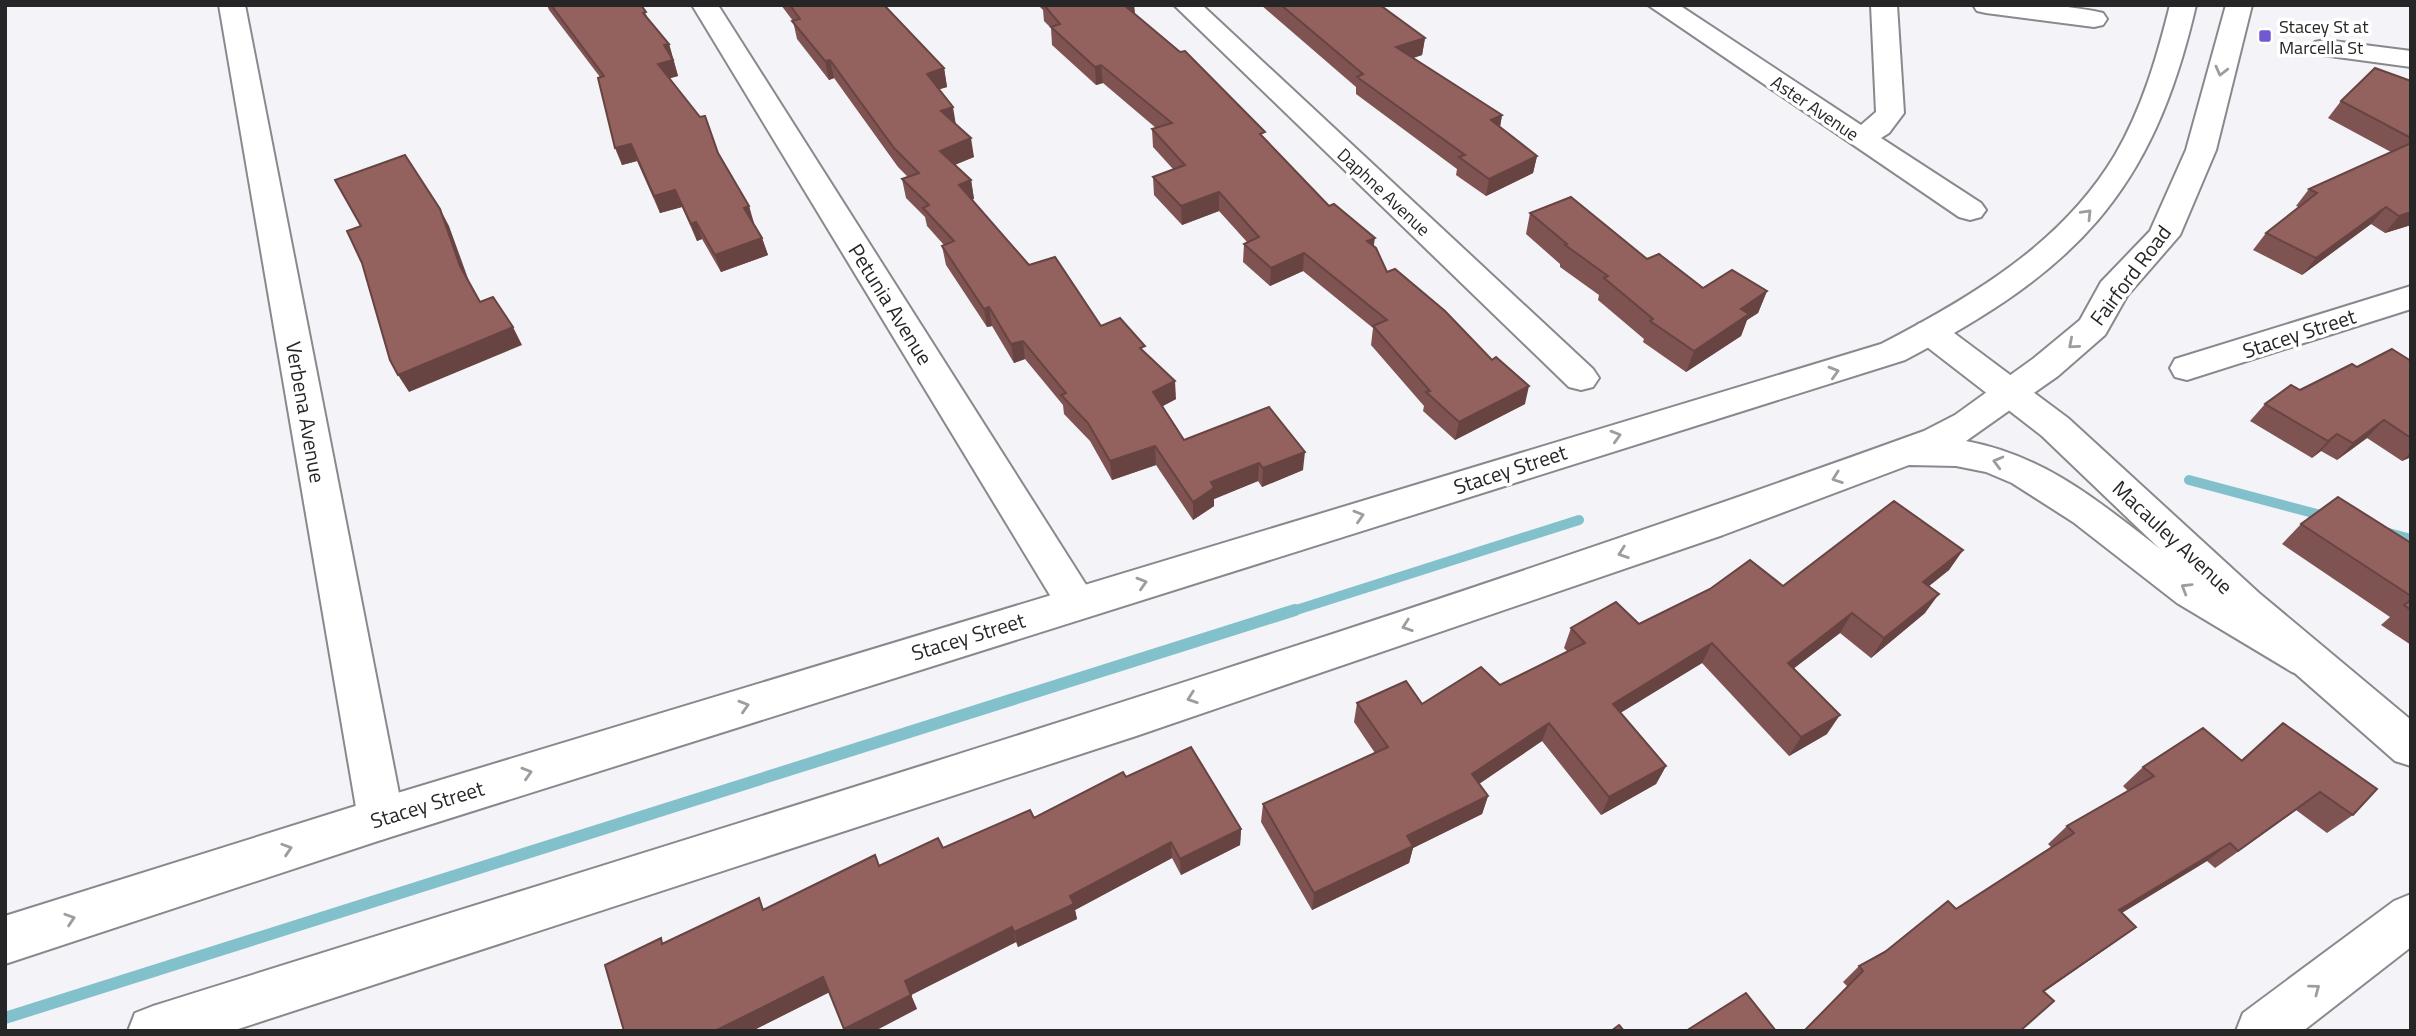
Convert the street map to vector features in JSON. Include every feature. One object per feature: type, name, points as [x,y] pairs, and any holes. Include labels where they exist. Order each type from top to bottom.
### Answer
[{"type":"main road","name":"Verbena Avenue","points":[[232,5],[380,819]]},
{"type":"main road","name":"Petunia Avenue","points":[[705,5],[1076,603]]},
{"type":"main road","name":"Daphne Avenue","points":[[1186,5],[1581,378]]},
{"type":"main road","name":"Aster Avenue","points":[[1661,5],[1970,210]]},
{"type":"main road","points":[[1860,137],[1879,127],[1890,113],[1884,5]]},
{"type":"main road","points":[[1986,5],[2094,19]]},
{"type":"main road","points":[[1930,332],[1971,311],[2014,279],[2065,235],[2106,193],[2130,156],[2149,115],[2183,5]]},
{"type":"main road","name":"Fairford Road","points":[[2010,391],[2046,367],[2093,327],[2113,290],[2164,235],[2201,150],[2239,5]]},
{"type":"main road","points":[[2325,48],[2411,59]]},
{"type":"main road","name":"Stacey Street","points":[[2187,368],[2411,297]]},
{"type":"main road","name":"Stacey Street","points":[[5,940],[380,819],[1550,455],[1861,364],[1893,352],[1930,332]]},
{"type":"main road","name":"Macauley Avenue","points":[[1930,332],[2055,427],[2307,660],[2411,747]]},
{"type":"main road","points":[[153,1031],[1136,717],[1709,524],[1902,455],[1968,424],[2010,391]]},
{"type":"main road","points":[[1902,455],[1956,453],[2007,464],[2031,474],[2074,500],[2175,581],[2307,660]]},
{"type":"main road","points":[[2261,1031],[2411,917]]},
{"type":"building","points":[[551,5],[641,5],[646,12],[643,13],[669,44],[664,45],[673,60],[658,64],[700,117],[705,116],[718,153],[749,206],[744,208],[762,238],[715,255],[696,222],[691,224],[675,190],[654,196],[631,144],[615,148],[598,78],[604,76]]},
{"type":"building","points":[[790,5],[884,5],[944,68],[927,74],[953,107],[941,111],[971,138],[940,151],[971,180],[959,185],[1029,265],[1055,257],[1101,326],[1120,318],[1145,346],[1140,348],[1175,381],[1153,392],[1184,440],[1269,407],[1305,452],[1263,468],[1259,463],[1211,482],[1214,488],[1193,502],[1155,446],[1110,461],[1088,423],[1061,395],[1066,393],[1023,341],[1011,344],[989,307],[984,309],[942,246],[954,241],[923,208],[929,205],[902,179],[919,173],[894,148],[830,60],[825,61],[792,21],[800,19]]},
{"type":"building","points":[[1044,5],[1124,5],[1180,52],[1185,51],[1265,132],[1260,134],[1329,206],[1334,204],[1375,238],[1367,241],[1376,248],[1387,272],[1395,269],[1445,311],[1492,360],[1496,357],[1529,386],[1459,422],[1426,392],[1430,391],[1373,326],[1387,320],[1304,253],[1271,268],[1244,244],[1259,237],[1219,192],[1181,206],[1153,177],[1185,165],[1152,129],[1172,123],[1101,65],[1095,67],[1051,27],[1060,24]]},
{"type":"building","points":[[1281,5],[1380,5],[1425,38],[1396,47],[1502,115],[1491,120],[1537,156],[1489,179],[1459,157],[1465,155],[1357,77],[1363,74]]},
{"type":"building","points":[[2375,68],[2411,81],[2411,138],[2341,101]]},
{"type":"building","points":[[2411,143],[2411,212],[2399,216],[2386,207],[2316,258],[2266,233],[2317,193],[2309,189]]},
{"type":"building","points":[[405,155],[440,209],[460,266],[480,302],[493,297],[513,327],[398,375],[390,360],[362,263],[347,231],[361,226],[335,180]]},
{"type":"building","points":[[1571,197],[1647,259],[1659,254],[1703,288],[1732,270],[1767,291],[1741,309],[1749,314],[1694,351],[1650,321],[1653,319],[1604,278],[1608,276],[1565,245],[1567,244],[1530,213]]},
{"type":"building","points":[[2392,349],[2411,361],[2411,438],[2384,420],[2353,443],[2337,434],[2328,441],[2265,404],[2291,385],[2300,390],[2352,364],[2357,367]]},
{"type":"building","points":[[2338,497],[2411,543],[2411,596],[2301,524]]},
{"type":"building","points":[[1894,501],[1963,550],[1923,582],[1939,594],[1884,638],[1852,613],[1788,663],[1840,715],[1801,737],[1712,643],[1613,704],[1666,766],[1609,797],[1549,723],[1472,774],[1488,796],[1407,836],[1413,846],[1314,893],[1263,804],[1388,747],[1357,703],[1406,681],[1422,704],[1481,667],[1500,685],[1585,643],[1571,628],[1616,602],[1639,624],[1710,589],[1750,560],[1783,586]]},
{"type":"building","points":[[2411,600],[2411,610],[2404,605]]},
{"type":"building","points":[[2283,723],[2377,789],[2353,815],[2320,792],[2238,851],[2230,843],[2119,910],[2136,927],[2043,991],[2054,1001],[2020,1031],[1804,1031],[1863,971],[1859,966],[1885,952],[1948,901],[1956,909],[2074,833],[2067,826],[2154,776],[2143,767],[2203,728],[2242,761]]},
{"type":"building","points":[[1191,747],[1241,829],[1180,859],[1171,842],[1070,896],[1074,904],[1014,932],[1012,927],[905,981],[911,995],[844,1029],[823,977],[715,1031],[624,1031],[605,965],[661,938],[662,944],[759,898],[763,910],[875,855],[879,866],[938,838],[943,848],[1030,810],[1034,818],[1123,772],[1126,777]]},
{"type":"building","points":[[1746,993],[1776,1031],[1686,1031]]},
{"type":"building","points":[[1619,1025],[1624,1031],[1611,1031]]},
{"type":"waterway","points":[[2189,480],[2328,517]]},
{"type":"waterway","points":[[1290,612],[1579,520]]},
{"type":"waterway","points":[[2385,532],[2411,539]]},
{"type":"waterway","points":[[5,1018],[1295,610]]},
{"type":"place","name":"Stacey St at Marcella St","points":[[2265,36]]}]
